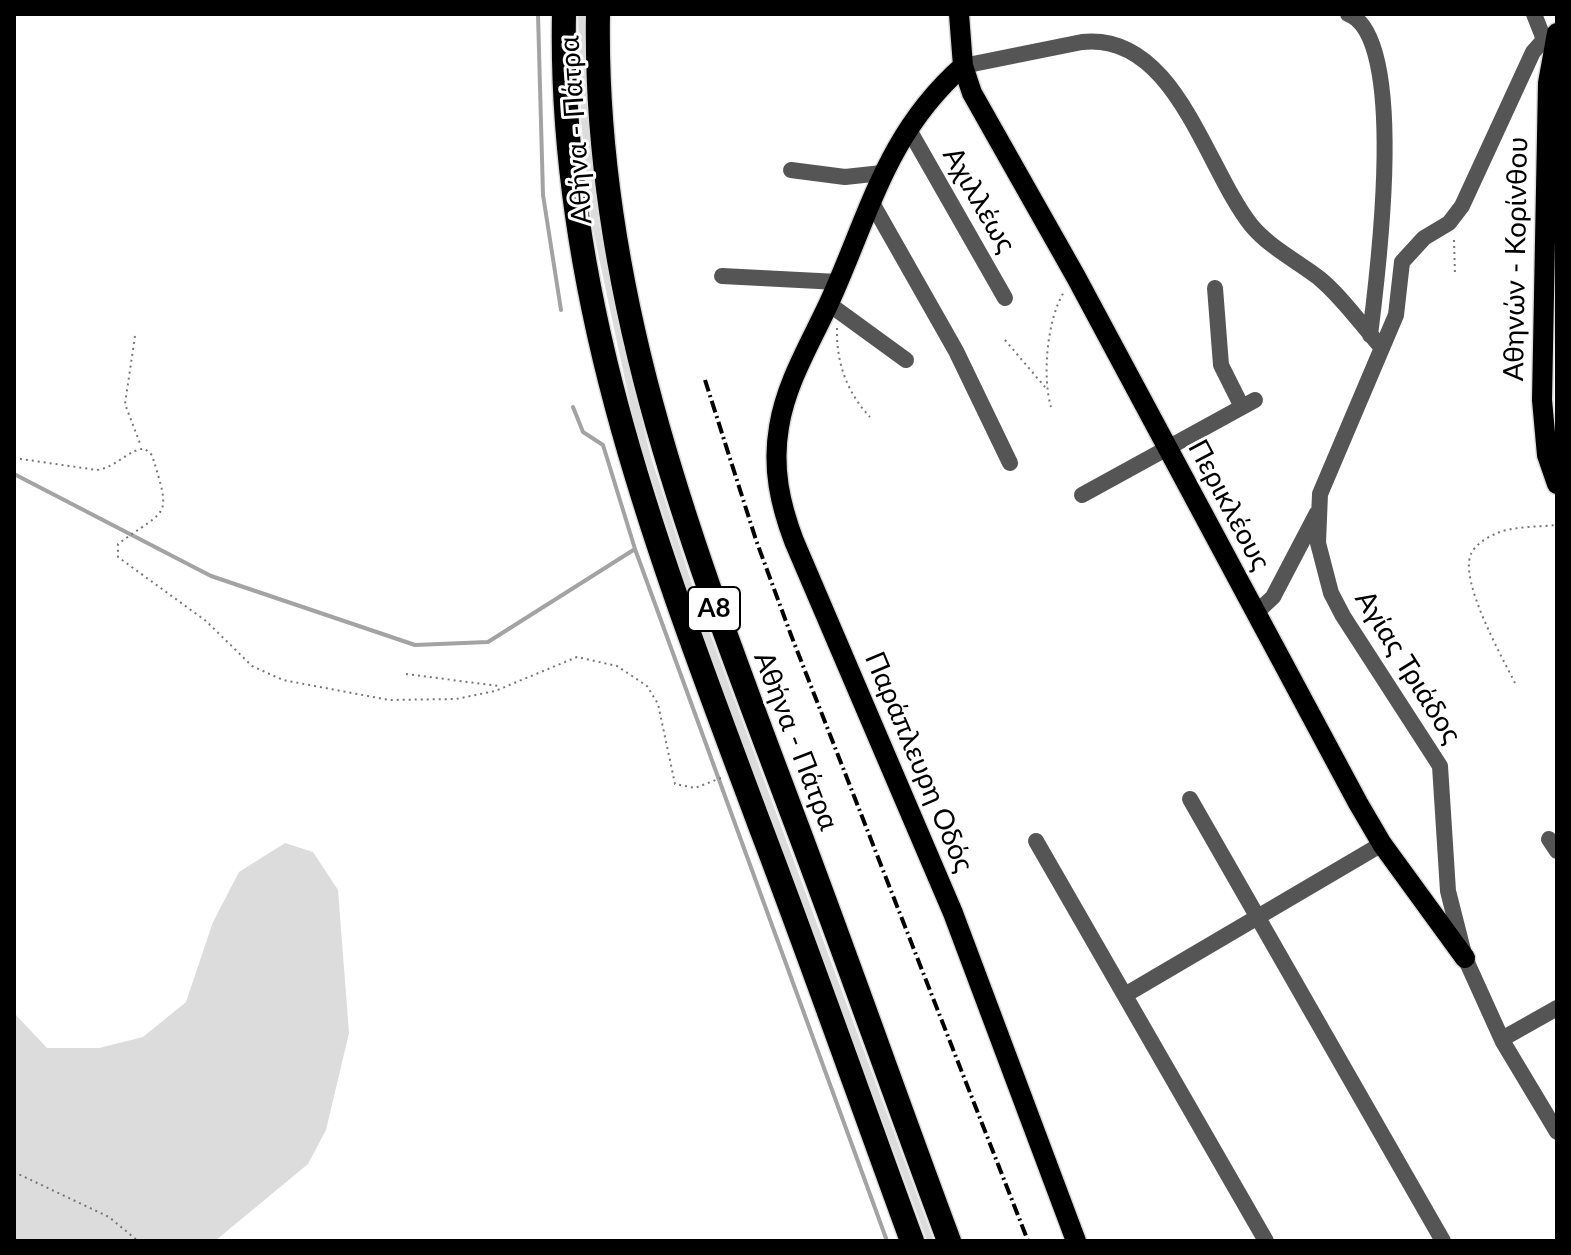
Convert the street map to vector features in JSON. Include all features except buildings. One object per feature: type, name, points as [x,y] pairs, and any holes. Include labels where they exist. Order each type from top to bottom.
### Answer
[{"type":"highway","name":"Αθήνα - Πάτρα","points":[[564,14],[567,122],[578,225],[597,329],[637,487],[685,628],[912,1241]]},
{"type":"highway","name":"Αθήνα - Πάτρα","points":[[598,14],[601,121],[614,232],[663,454],[705,583],[949,1241]]},
{"type":"main road","points":[[959,14],[963,66]]},
{"type":"main road","name":"Αθηνών - Κορίνθου","points":[[1553,38],[1542,409],[1547,455],[1557,484]]},
{"type":"main road","name":"Παράπλευρη Οδός","points":[[963,66],[933,93],[882,173],[838,282],[833,308],[784,403],[776,451],[782,509],[953,913],[1076,1241]]},
{"type":"main road","name":"Περικλέους","points":[[963,66],[972,93],[1076,277],[1165,447],[1382,844],[1465,958]]},
{"type":"street","points":[[1348,14],[1363,22],[1373,44],[1386,153],[1376,341]]},
{"type":"street","points":[[1534,14],[1553,38]]},
{"type":"street","name":"Αγίας Τριάδος","points":[[1553,38],[1533,52],[1462,206],[1449,223],[1424,238],[1402,262],[1397,310],[1376,341],[1327,473],[1317,512],[1318,543],[1331,593],[1375,669],[1440,766],[1448,891],[1465,958],[1502,1039],[1557,1132]]},
{"type":"street","points":[[963,66],[1082,42],[1100,40],[1125,46],[1138,55],[1180,103],[1251,225],[1334,292],[1376,341]]},
{"type":"street","name":"Αχιλλέως","points":[[908,128],[1005,298]]},
{"type":"street","points":[[791,170],[845,177],[882,173]]},
{"type":"street","points":[[872,203],[956,351],[1010,463]]},
{"type":"street","points":[[722,276],[838,282]]},
{"type":"street","points":[[1082,495],[1165,447],[1249,404],[1221,365],[1215,288]]},
{"type":"street","points":[[833,308],[906,360]]},
{"type":"street","points":[[1256,613],[1273,597],[1317,512]]},
{"type":"street","points":[[1190,799],[1443,1241]]},
{"type":"street","points":[[1036,841],[1266,1241]]},
{"type":"street","points":[[1125,995],[1382,844]]},
{"type":"street","points":[[1502,1039],[1557,1008]]},
{"type":"path","points":[[1449,223],[1455,244],[1455,275]]},
{"type":"path","points":[[1051,407],[1045,387],[1046,359],[1058,303],[1076,277]]},
{"type":"path","points":[[833,308],[837,357],[855,402],[870,417]]},
{"type":"path","points":[[135,336],[125,404],[141,447],[152,455],[165,506],[160,517],[118,544],[118,557],[195,612],[261,672],[283,680],[389,700],[456,699],[495,691],[577,657],[617,666],[647,686],[658,704],[675,784],[695,788],[722,778]]},
{"type":"path","points":[[1005,340],[1045,387]]},
{"type":"path","points":[[14,458],[97,470],[110,468],[141,447]]},
{"type":"path","points":[[1515,683],[1490,631],[1470,578],[1469,560],[1472,551],[1496,533],[1557,525]]},
{"type":"path","points":[[406,674],[485,687],[503,686]]},
{"type":"path","points":[[14,1172],[109,1217],[138,1241]]},
{"type":"shaded area","points":[[578,14],[585,14],[588,121],[599,223],[618,324],[651,457],[693,587],[934,1241],[927,1241],[698,623],[635,427],[592,225],[581,121]]},
{"type":"shaded area","points":[[285,843],[313,852],[338,890],[349,1033],[326,1130],[308,1164],[215,1241],[14,1241],[14,1013],[47,1048],[99,1048],[143,1037],[186,1002],[213,922],[239,872]]},
{"type":"waterway","points":[[538,14],[543,195],[561,310]]},
{"type":"waterway","points":[[573,407],[583,432],[603,445],[635,549],[887,1241]]},
{"type":"waterway","points":[[14,474],[211,576],[415,645],[488,642],[635,549]]},
{"type":"railway","points":[[705,380],[756,540],[791,635],[1028,1241]]}]
